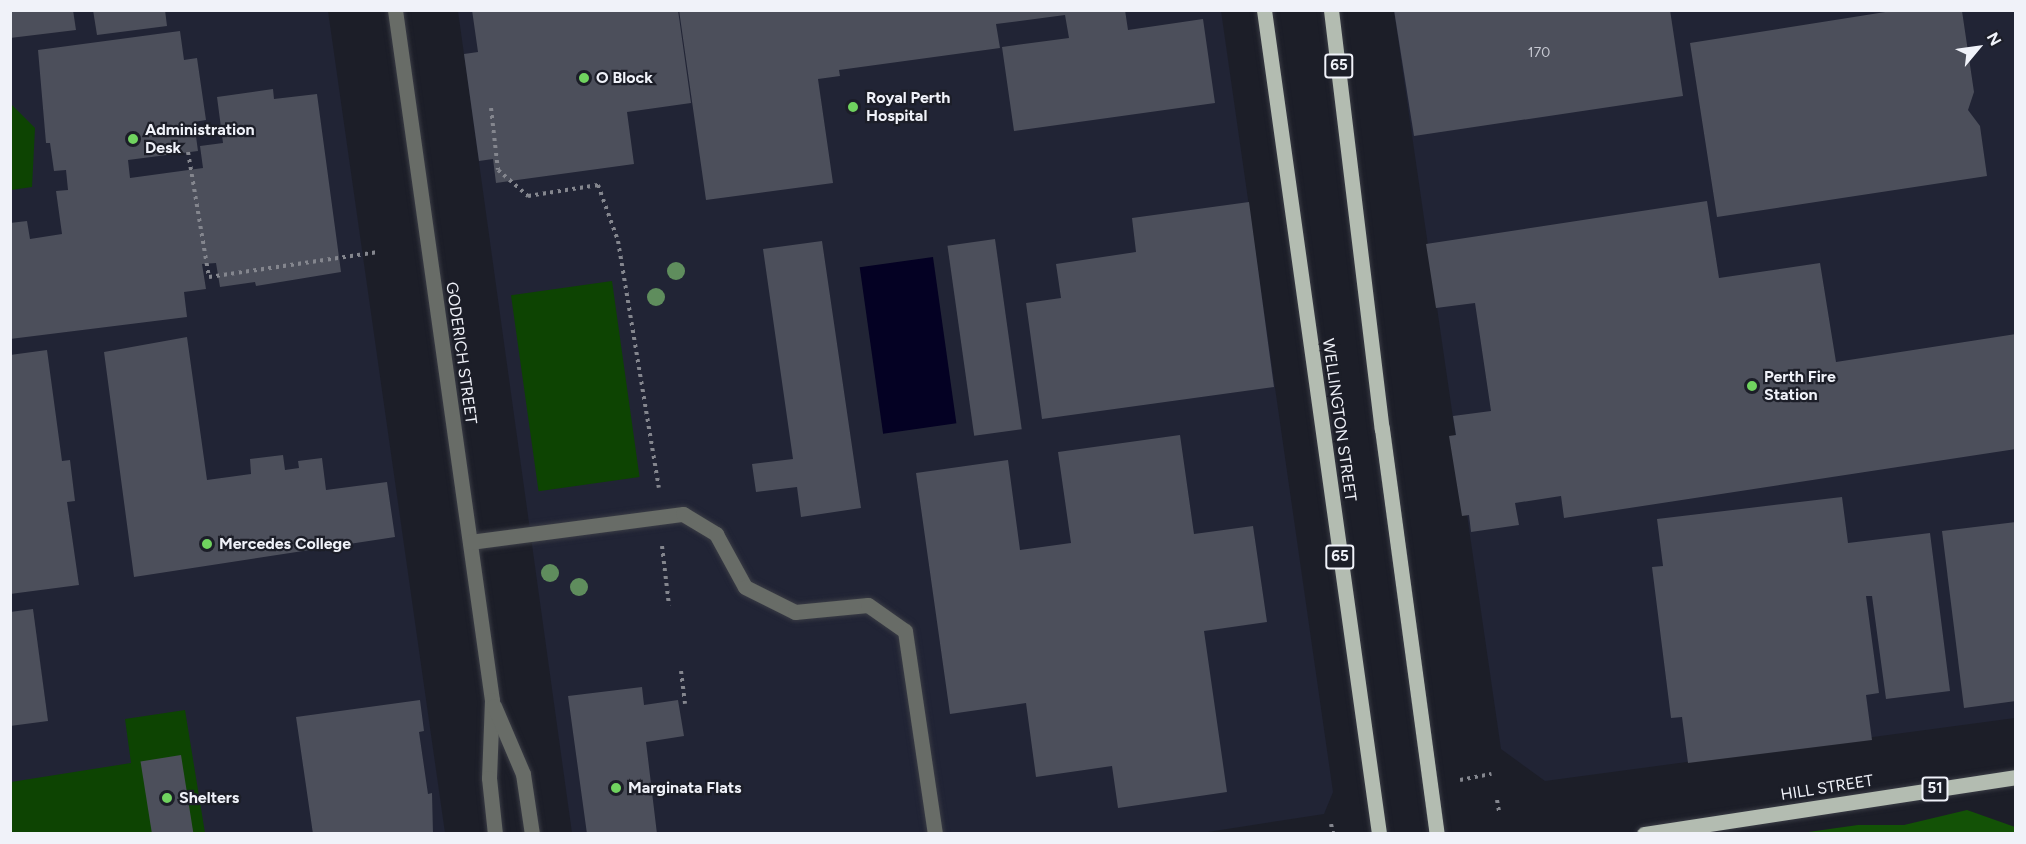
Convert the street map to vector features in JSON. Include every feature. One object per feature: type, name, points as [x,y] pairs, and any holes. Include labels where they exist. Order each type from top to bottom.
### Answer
[{"type":"main road","name":"WELLINGTON STREET","points":[[1264,10],[1379,834]]},
{"type":"main road","name":"65","points":[[1331,10],[1382,429],[1437,834]]},
{"type":"main road","name":"HILL STREET","points":[[1644,834],[2016,777]]},
{"type":"street","name":"GODERICH STREET","points":[[395,10],[492,700],[489,778],[495,834]]},
{"type":"street","points":[[470,542],[683,514],[716,534],[745,587],[795,612],[868,605],[905,631],[935,834]]},
{"type":"street","name":"GODERICH STREET","points":[[492,700],[523,774],[532,834]]},
{"type":"path","points":[[491,108],[498,170],[528,196],[598,185],[618,241],[660,495],[659,516],[669,606]]},
{"type":"path","points":[[188,152],[209,277],[378,252]]},
{"type":"path","points":[[681,671],[685,704]]},
{"type":"path","points":[[1460,780],[1491,774]]},
{"type":"path","points":[[1497,800],[1499,811]]},
{"type":"path","points":[[1331,824],[1333,833]]},
{"type":"shaded area","name":"Mercedes College","points":[[10,11],[328,11],[445,833],[11,833]]},
{"type":"shaded area","points":[[458,11],[1221,11],[1333,792],[1324,814],[1195,834],[572,833]]},
{"type":"shaded area","points":[[1394,11],[2015,11],[2015,718],[1545,781],[1501,749]]},
{"type":"green space","points":[[10,103],[35,128],[32,187],[11,190]]},
{"type":"green space","points":[[612,281],[640,477],[539,491],[511,295]]},
{"type":"green space","points":[[185,710],[205,833],[11,834],[11,782],[131,763],[125,719]]},
{"type":"green space","points":[[1967,810],[2015,827],[2015,833],[1801,833],[1858,825],[1904,825]]},
{"type":"water","points":[[933,257],[956,423],[883,434],[860,267]]},
{"type":"building","points":[[10,10],[73,10],[76,30],[10,38]]},
{"type":"building","points":[[93,10],[165,10],[167,26],[97,35]]},
{"type":"building","name":"O Block","points":[[472,10],[678,10],[691,103],[627,112],[634,164],[496,183],[493,159],[479,161],[464,54],[478,52]]},
{"type":"building","points":[[679,10],[1125,10],[1128,30],[1203,19],[1215,103],[1014,131],[1002,47],[1069,38],[1065,15],[996,24],[1000,48],[839,70],[840,76],[818,79],[833,183],[706,200]]},
{"type":"building","points":[[1394,10],[1670,10],[1683,96],[1414,136]]},
{"type":"building","points":[[1898,10],[1962,11],[1974,92],[1968,110],[1980,126],[1987,176],[1717,217],[1690,43]]},
{"type":"building","points":[[180,31],[184,60],[197,58],[206,120],[194,122],[198,151],[128,160],[130,178],[203,168],[200,146],[223,143],[217,97],[273,89],[274,99],[317,94],[341,272],[256,286],[255,282],[220,287],[216,263],[202,264],[206,289],[184,292],[187,317],[10,339],[10,223],[27,221],[30,239],[62,234],[56,191],[68,190],[66,170],[54,171],[50,143],[46,143],[38,50]]},
{"type":"building","name":"Perth Fire Station","points":[[1707,201],[1719,278],[1820,263],[1836,362],[2016,334],[2016,449],[1564,518],[1561,496],[1515,503],[1519,525],[1471,532],[1469,515],[1462,516],[1449,436],[1456,435],[1453,416],[1491,411],[1475,303],[1436,308],[1426,244]]},
{"type":"building","points":[[1249,202],[1274,387],[1042,419],[1026,303],[1061,298],[1056,264],[1136,252],[1132,218]]},
{"type":"building","points":[[995,239],[1022,429],[974,436],[947,246]]},
{"type":"building","points":[[822,241],[861,508],[801,517],[797,487],[756,492],[752,464],[793,459],[763,249]]},
{"type":"building","points":[[187,337],[207,480],[251,474],[250,459],[283,455],[285,470],[299,468],[298,461],[322,458],[326,490],[387,482],[395,537],[134,577],[104,352]]},
{"type":"building","points":[[47,350],[62,461],[70,460],[75,501],[67,502],[79,585],[10,594],[10,355]]},
{"type":"building","points":[[1180,435],[1194,534],[1253,526],[1267,622],[1204,631],[1227,792],[1118,808],[1112,766],[1036,777],[1026,703],[950,714],[916,473],[1008,460],[1020,550],[1071,543],[1058,452]]},
{"type":"building","points":[[1842,497],[1848,543],[1930,533],[1950,691],[1886,699],[1872,596],[1866,596],[1879,693],[1866,695],[1872,740],[1688,763],[1682,717],[1671,718],[1652,567],[1663,566],[1657,519]]},
{"type":"building","points":[[2016,522],[2016,701],[1964,708],[1942,531]]},
{"type":"building","points":[[33,609],[48,721],[10,726],[10,612]]},
{"type":"building","name":"Marginata Flats","points":[[642,687],[644,705],[678,700],[684,736],[646,742],[657,834],[587,834],[568,696]]},
{"type":"building","points":[[420,700],[424,731],[419,732],[428,794],[432,793],[433,834],[313,834],[296,717]]},
{"type":"building","name":"Shelters","points":[[181,755],[194,834],[152,834],[141,761]]},
{"type":"place","name":"O Block","points":[[584,78]]},
{"type":"place","name":"Royal Perth Hospital","points":[[853,107]]},
{"type":"place","name":"Administration Desk","points":[[133,139]]},
{"type":"place","name":"Perth Fire Station","points":[[1752,386]]},
{"type":"place","name":"Mercedes College","points":[[207,544]]},
{"type":"place","name":"Marginata Flats","points":[[616,788]]},
{"type":"place","name":"Shelters","points":[[167,798]]}]
